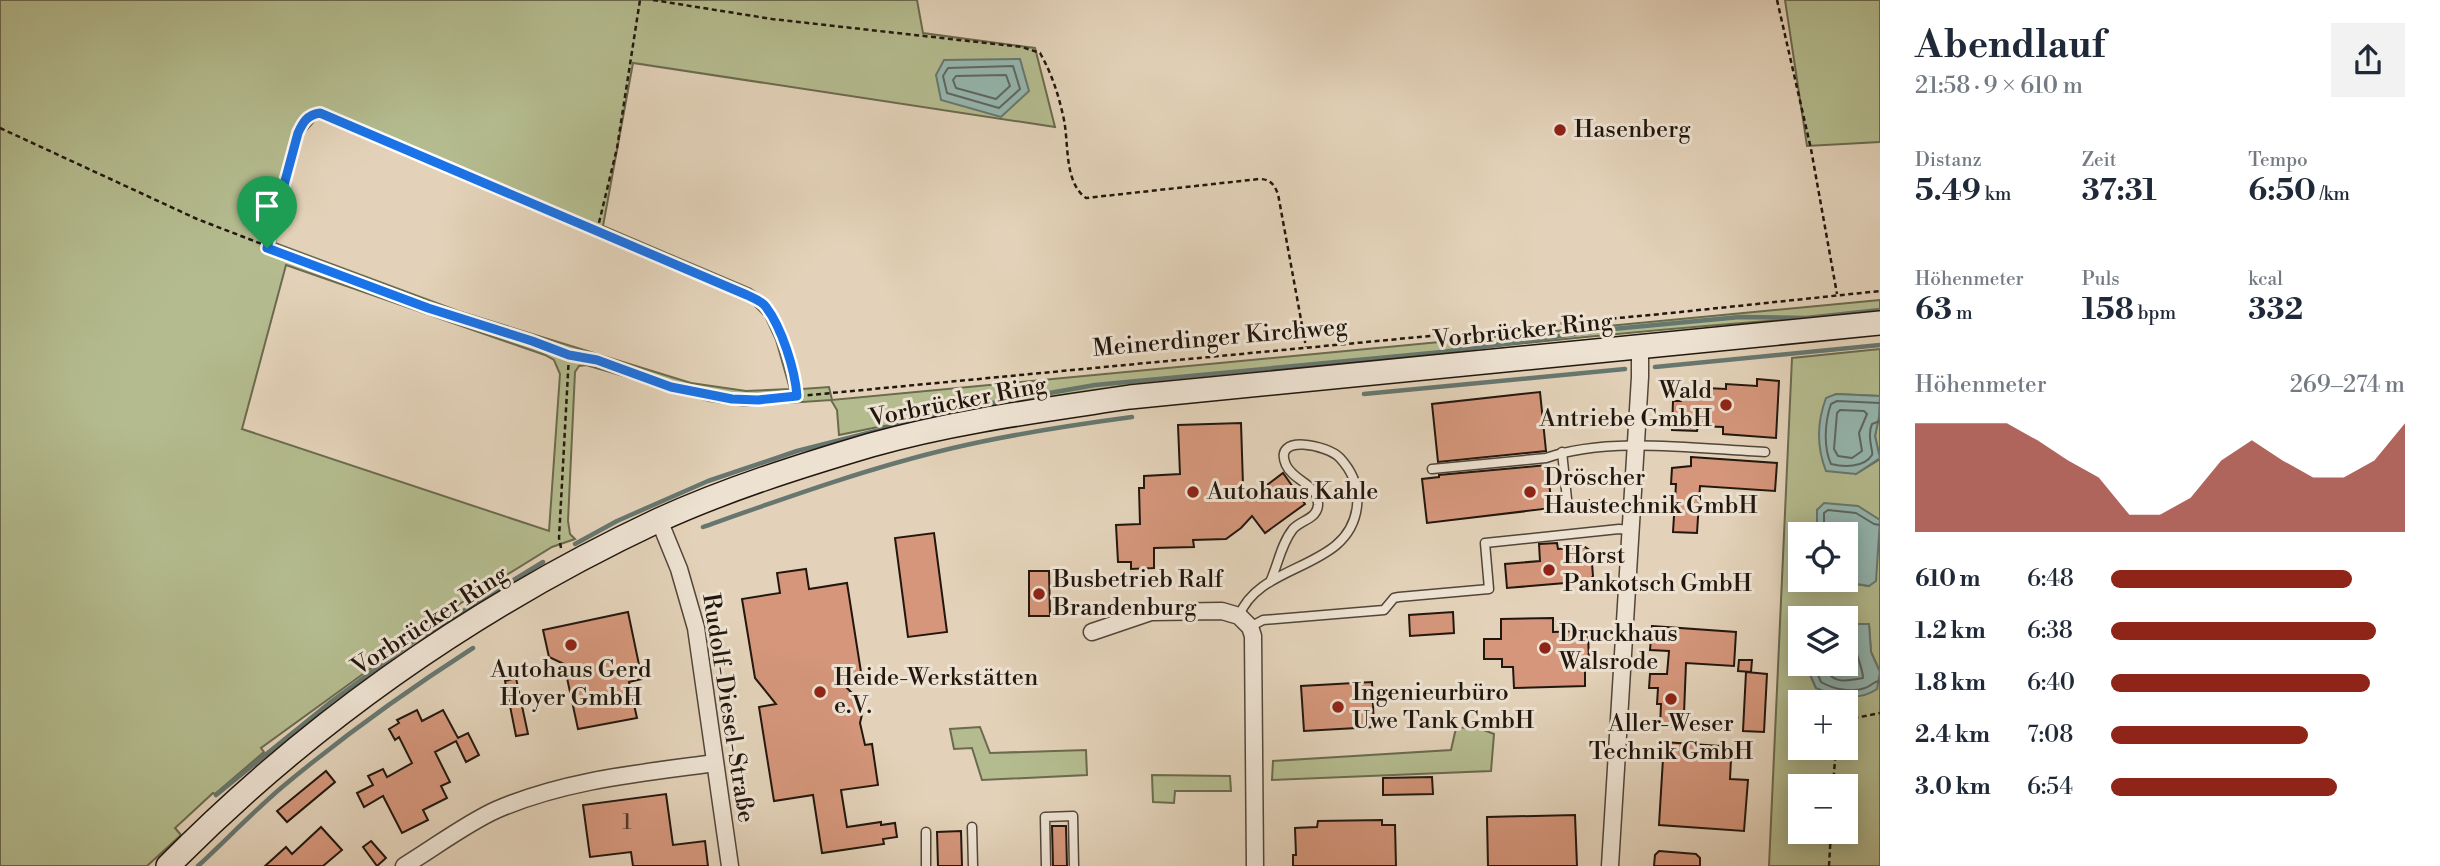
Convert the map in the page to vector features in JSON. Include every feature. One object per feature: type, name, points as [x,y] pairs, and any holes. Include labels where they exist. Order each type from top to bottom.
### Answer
[{"type":"main road","name":"Vorbrücker Ring","points":[[168,866],[264,775],[345,708],[488,611],[659,520],[769,477],[873,444],[1009,415],[1130,397],[1880,323]]},
{"type":"street","points":[[1610,866],[1640,346]]},
{"type":"street","name":"Rudolf-Diesel-Straße","points":[[659,520],[679,569],[693,615],[730,866]]},
{"type":"street","points":[[1092,632],[1151,612],[1222,611],[1244,622],[1253,636],[1255,866]]},
{"type":"street","points":[[404,866],[495,811],[552,791],[602,779],[715,763]]},
{"type":"lane","points":[[1270,582],[1284,542],[1294,527],[1314,516],[1318,506],[1317,494],[1298,480],[1286,465],[1284,457],[1287,449],[1294,444],[1320,447],[1336,454],[1348,467],[1358,498],[1356,516],[1339,544],[1251,594],[1243,604],[1244,622],[1384,610],[1394,598],[1489,589],[1485,543],[1631,530]]},
{"type":"lane","points":[[1432,469],[1546,458],[1562,452],[1636,446],[1765,452]]},
{"type":"lane","points":[[1562,452],[1567,499]]},
{"type":"lane","points":[[1046,866],[1045,817],[1073,816],[1074,866]]},
{"type":"lane","points":[[972,827],[973,866]]},
{"type":"lane","points":[[926,832],[926,866]]},
{"type":"path","points":[[597,231],[617,148],[640,0]]},
{"type":"path","points":[[653,0],[772,19],[1022,47],[1040,52],[1051,72],[1064,120],[1072,181],[1077,191],[1086,198],[1259,179],[1266,179],[1274,184],[1306,347]]},
{"type":"path","points":[[1777,0],[1811,149],[1837,295]]},
{"type":"path","points":[[267,248],[298,133],[303,121],[312,114],[320,113],[765,305],[789,357],[797,396]]},
{"type":"path","name":"Meinerdinger Kirchweg","points":[[0,128],[197,219],[267,248],[428,308],[569,355],[597,360],[671,387],[709,396],[758,400],[1880,291]]},
{"type":"path","points":[[569,355],[559,538],[562,552],[571,566]]},
{"type":"path","points":[[1858,717],[1880,713]]},
{"type":"path","points":[[1829,866],[1830,844]]},
{"type":"green space","points":[[0,0],[917,0],[923,33],[1035,48],[1055,127],[633,63],[603,226],[751,289],[763,298],[781,320],[787,333],[802,389],[829,387],[832,400],[1880,300],[1880,313],[1503,345],[1253,375],[878,427],[839,435],[837,410],[831,400],[744,406],[709,401],[586,365],[579,366],[575,372],[568,521],[570,534],[575,539],[552,547],[461,603],[261,748],[264,752],[175,828],[181,835],[147,866],[0,866]],"holes":[[[318,117],[749,300],[765,316],[776,340],[790,389],[746,391],[691,383],[458,311],[275,243],[301,136]],[[286,265],[554,360],[560,374],[549,531],[242,429]]]},
{"type":"green space","points":[[1785,0],[1880,0],[1880,142],[1807,146]]},
{"type":"green space","points":[[1880,349],[1880,396],[1836,394],[1856,474],[1880,459],[1880,520],[1880,672],[1880,866],[1769,866],[1792,358]]},
{"type":"green space","points":[[1880,408],[1880,459],[1875,436]]},
{"type":"green space","points":[[980,727],[990,753],[1086,750],[1087,775],[982,780],[972,748],[954,749],[950,729]]},
{"type":"green space","points":[[1476,727],[1494,734],[1491,771],[1272,780],[1273,761],[1451,750],[1456,728]]},
{"type":"green space","points":[[1152,775],[1230,776],[1231,791],[1175,791],[1174,803],[1153,802]]},
{"type":"water","points":[[1020,59],[1029,91],[1001,117],[941,100],[936,75],[944,60]]},
{"type":"water","points":[[1836,394],[1880,396],[1875,436],[1880,458],[1856,474],[1826,471],[1823,462],[1820,444],[1821,416],[1826,398]]},
{"type":"water","points":[[1824,503],[1858,506],[1880,520],[1876,581],[1869,586],[1858,584],[1858,522],[1817,522],[1817,510]]},
{"type":"water","points":[[1858,624],[1869,624],[1871,652],[1880,672],[1877,689],[1858,696],[1858,690],[1816,688],[1811,676],[1858,676]]},
{"type":"building","name":"Wald Antriebe GmbH","points":[[1757,379],[1779,381],[1776,438],[1723,434],[1723,427],[1698,426],[1697,431],[1672,430],[1673,401],[1681,401],[1682,396],[1688,397],[1689,392],[1707,391],[1707,388],[1726,389],[1726,384],[1757,386]]},
{"type":"building","points":[[1540,392],[1546,451],[1438,462],[1432,404]]},
{"type":"building","name":"Autohaus Kahle","points":[[1241,423],[1243,485],[1251,497],[1283,473],[1305,504],[1265,533],[1252,516],[1226,539],[1193,540],[1194,547],[1154,548],[1154,568],[1131,569],[1131,562],[1118,562],[1116,525],[1140,524],[1139,488],[1144,488],[1144,476],[1180,474],[1178,425]]},
{"type":"building","points":[[1691,457],[1777,463],[1775,491],[1700,486],[1697,533],[1673,532],[1676,484],[1671,484],[1672,468],[1691,466]]},
{"type":"building","points":[[1547,465],[1552,508],[1427,523],[1422,479]]},
{"type":"building","points":[[1589,500],[1590,513],[1558,515],[1556,503],[1567,506],[1573,501]]},
{"type":"building","points":[[934,533],[947,632],[908,637],[895,538]]},
{"type":"building","name":"Horst Pankotsch GmbH","points":[[1557,543],[1558,549],[1585,547],[1591,551],[1593,576],[1589,581],[1507,588],[1505,564],[1540,561],[1539,544]]},
{"type":"building","name":"Heide-Werkstätten e.V.","points":[[806,569],[809,589],[847,583],[863,685],[846,687],[860,701],[863,710],[860,723],[865,745],[872,744],[878,785],[841,790],[847,827],[881,822],[881,825],[895,823],[897,837],[883,839],[884,844],[822,853],[813,795],[774,801],[759,707],[776,704],[755,678],[742,599],[780,593],[777,573]]},
{"type":"building","name":"Busbetrieb Ralf Brandenburg","points":[[1029,571],[1049,571],[1050,616],[1029,616]]},
{"type":"building","points":[[628,612],[642,679],[629,682],[637,718],[578,729],[564,664],[549,657],[543,630]]},
{"type":"building","points":[[1453,612],[1454,633],[1410,636],[1409,615]]},
{"type":"building","name":"Druckhaus Walsrode","points":[[1553,618],[1553,632],[1588,631],[1589,665],[1585,665],[1585,686],[1514,688],[1513,667],[1502,667],[1502,659],[1484,659],[1484,639],[1501,639],[1501,619]]},
{"type":"building","points":[[1652,626],[1736,632],[1734,666],[1686,663],[1684,714],[1674,714],[1674,727],[1660,726],[1661,704],[1657,704],[1658,688],[1649,688],[1650,674],[1667,674],[1669,651],[1650,650]]},
{"type":"building","points":[[1739,660],[1752,660],[1751,672],[1738,671]]},
{"type":"building","points":[[1746,672],[1767,674],[1764,732],[1743,731]]},
{"type":"building","points":[[516,678],[528,734],[516,736],[505,681]]},
{"type":"building","name":"Ingenieurbüro Uwe Tank GmbH","points":[[1372,682],[1374,727],[1304,731],[1301,686]]},
{"type":"building","points":[[417,710],[422,721],[443,710],[458,738],[468,733],[479,755],[466,762],[456,741],[435,752],[450,782],[441,786],[447,798],[423,810],[428,820],[402,833],[383,796],[364,807],[357,793],[373,785],[368,776],[383,769],[387,777],[412,763],[399,737],[395,740],[389,729],[399,723],[397,720]]},
{"type":"building","points":[[1664,742],[1719,746],[1718,758],[1731,759],[1730,779],[1748,780],[1744,831],[1659,825]]},
{"type":"building","points":[[326,771],[335,782],[287,822],[277,811]]},
{"type":"building","points":[[1432,777],[1433,794],[1383,795],[1383,778]]},
{"type":"building","points":[[666,794],[673,845],[705,841],[708,866],[633,866],[631,852],[590,857],[583,805]]},
{"type":"building","points":[[1575,815],[1577,866],[1488,866],[1487,817]]},
{"type":"building","points":[[1382,820],[1382,825],[1395,825],[1396,866],[1293,866],[1293,855],[1296,855],[1295,828],[1317,827],[1318,821]]},
{"type":"building","points":[[1052,826],[1066,826],[1067,866],[1053,866]]},
{"type":"building","points":[[321,827],[342,850],[323,866],[265,866],[286,847],[292,854]]},
{"type":"building","points":[[961,831],[962,866],[938,866],[937,832]]},
{"type":"building","points":[[371,841],[386,858],[377,866],[363,847]]},
{"type":"building","points":[[1659,851],[1696,854],[1700,858],[1700,866],[1654,866],[1655,855]]},
{"type":"waterway","points":[[575,544],[617,521],[708,481],[797,451],[970,407],[1095,385],[1442,352],[1613,329],[1740,317],[1806,318],[1880,310]]},
{"type":"waterway","points":[[1655,367],[1880,345]]},
{"type":"waterway","points":[[1364,394],[1625,369]]},
{"type":"waterway","points":[[703,527],[827,484],[921,456],[1020,434],[1132,417]]},
{"type":"waterway","points":[[216,795],[332,701],[411,643],[543,562]]},
{"type":"waterway","points":[[198,866],[304,769],[375,715],[473,648]]},
{"type":"place","name":"Hasenberg","points":[[1560,130]]},
{"type":"place","name":"Wald Antriebe GmbH","points":[[1726,405]]},
{"type":"place","name":"Autohaus Kahle","points":[[1193,492]]},
{"type":"place","name":"Dröscher Haustechnik GmbH","points":[[1530,492]]},
{"type":"place","name":"Horst Pankotsch GmbH","points":[[1549,570]]},
{"type":"place","name":"Busbetrieb Ralf Brandenburg","points":[[1039,594]]},
{"type":"place","name":"Autohaus Gerd Hoyer GmbH","points":[[571,645]]},
{"type":"place","name":"Druckhaus Walsrode","points":[[1545,648]]},
{"type":"place","name":"Heide-Werkstätten e.V.","points":[[820,692]]},
{"type":"place","name":"Aller-Weser Technik GmbH","points":[[1671,699]]},
{"type":"place","name":"Ingenieurbüro Uwe Tank GmbH","points":[[1338,707]]},
{"type":"route","points":[[320,113],[765,305],[789,357],[797,396],[758,400],[732,399],[671,387],[597,360],[569,355],[428,308],[267,248],[292,148],[303,121],[312,114],[320,113]]}]
